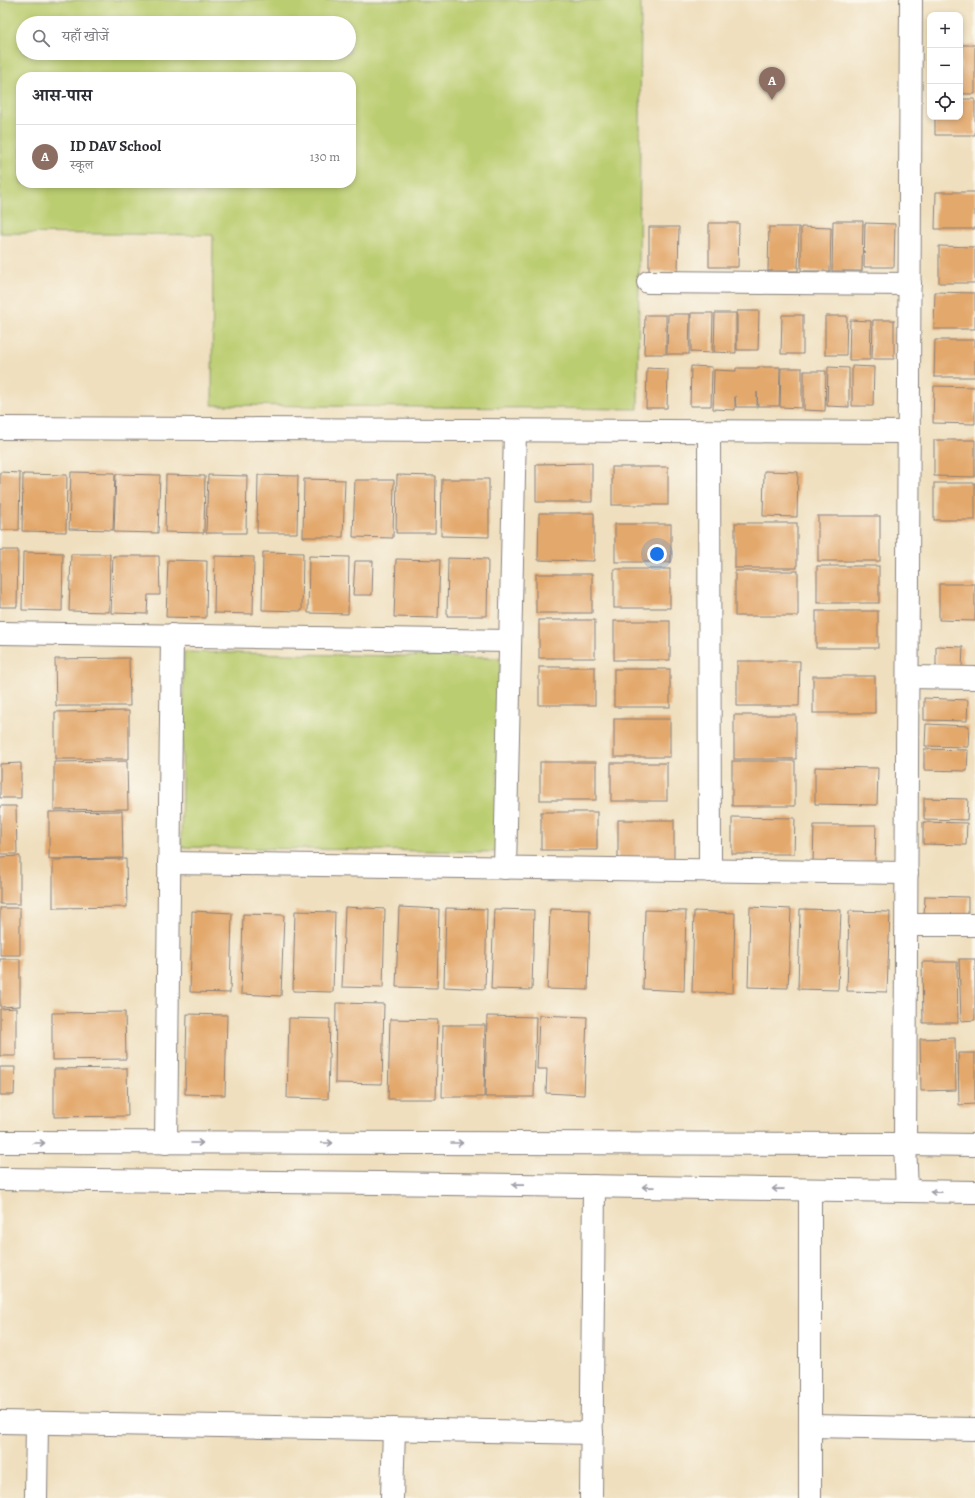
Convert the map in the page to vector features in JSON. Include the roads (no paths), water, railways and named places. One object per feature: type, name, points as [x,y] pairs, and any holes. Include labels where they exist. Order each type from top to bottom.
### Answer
[{"type":"street","points":[[907,1191],[905,1144],[912,0]]},
{"type":"street","points":[[648,282],[910,284]]},
{"type":"street","points":[[0,428],[910,432]]},
{"type":"street","points":[[505,868],[515,431]]},
{"type":"street","points":[[709,432],[710,871]]},
{"type":"street","points":[[0,633],[510,641]]},
{"type":"street","points":[[166,1143],[172,635]]},
{"type":"street","points":[[908,677],[975,678]]},
{"type":"street","points":[[169,863],[907,873]]},
{"type":"street","points":[[907,925],[975,925]]},
{"type":"street","points":[[0,1142],[905,1144],[975,1146]]},
{"type":"street","points":[[0,1179],[975,1192]]},
{"type":"street","points":[[591,1498],[594,1186]]},
{"type":"street","points":[[810,1190],[810,1498]]},
{"type":"street","points":[[0,1422],[592,1433]]},
{"type":"street","points":[[36,1498],[37,1422]]},
{"type":"street","points":[[810,1426],[975,1428]]},
{"type":"street","points":[[392,1498],[394,1429]]},
{"type":"place","name":"ID DAV School","points":[[772,100]]}]
